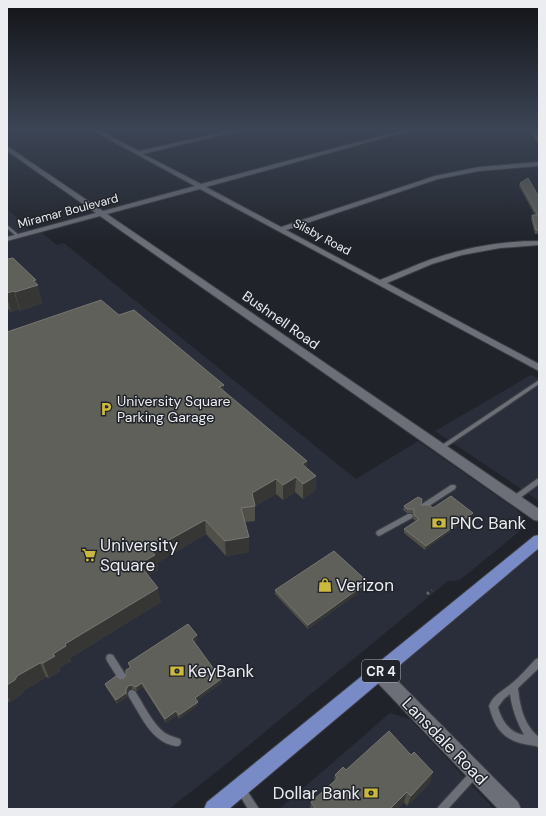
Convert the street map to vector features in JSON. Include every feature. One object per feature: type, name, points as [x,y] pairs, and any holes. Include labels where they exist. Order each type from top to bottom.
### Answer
[{"type":"main road","name":"CR 4","points":[[214,809],[539,540]]},
{"type":"street","name":"Bushnell Road","points":[[35,167],[539,516]]},
{"type":"street","name":"Silsby Road","points":[[165,167],[382,282],[539,368]]},
{"type":"street","name":"Miramar Boulevard","points":[[7,239],[271,167]]},
{"type":"street","points":[[281,229],[437,177],[479,169],[502,167]]},
{"type":"street","points":[[382,282],[436,260],[465,252],[493,246],[539,243]]},
{"type":"street","name":"Lansdale Road","points":[[379,673],[511,809]]},
{"type":"lane","points":[[7,226],[18,236]]},
{"type":"lane","points":[[441,448],[539,382]]},
{"type":"lane","points":[[514,499],[539,481]]},
{"type":"lane","points":[[424,506],[453,487]]},
{"type":"lane","points":[[379,533],[410,516]]},
{"type":"lane","points":[[110,658],[122,677]]},
{"type":"lane","points":[[538,742],[523,740],[510,734],[496,718],[493,706],[501,696],[514,687],[539,662]]},
{"type":"lane","points":[[514,687],[518,711],[524,728],[538,742]]},
{"type":"lane","points":[[132,694],[158,732],[169,741],[178,742]]},
{"type":"lane","points":[[442,809],[476,773]]},
{"type":"lane","points":[[240,788],[254,809]]},
{"type":"path","points":[[427,594],[432,590]]},
{"type":"shaded area","points":[[7,209],[33,232],[7,239]]},
{"type":"shaded area","name":"University Square","points":[[41,232],[57,245],[64,243],[356,479],[418,441],[513,507],[522,515],[526,523],[525,527],[461,579],[448,581],[220,769],[169,809],[7,809],[7,242]]},
{"type":"shaded area","points":[[531,375],[539,379],[539,501],[435,431]]},
{"type":"shaded area","points":[[539,542],[539,809],[511,809],[379,673]]},
{"type":"shaded area","points":[[390,713],[410,719],[494,809],[279,809]]},
{"type":"building","points":[[528,178],[539,197],[539,230],[536,230],[532,215],[538,215],[520,183]]},
{"type":"building","points":[[13,258],[36,280],[33,281],[38,285],[7,293],[7,259]]},
{"type":"building","points":[[101,300],[119,315],[134,310],[224,385],[219,387],[307,461],[302,464],[316,476],[303,484],[296,477],[283,485],[276,479],[252,493],[255,506],[241,508],[249,537],[225,541],[205,520],[151,550],[155,555],[139,564],[158,588],[65,644],[66,646],[53,654],[55,656],[17,676],[15,680],[7,685],[7,332]]},
{"type":"building","points":[[451,496],[473,513],[426,546],[404,529],[419,519],[414,515],[414,509],[407,509],[404,506],[418,497],[422,499],[421,505],[429,505],[433,508]]},
{"type":"building","points":[[334,551],[368,582],[308,625],[275,590]]},
{"type":"building","points":[[188,624],[197,635],[192,639],[221,679],[195,698],[198,702],[179,715],[176,711],[165,719],[142,683],[136,687],[132,685],[128,686],[126,693],[116,700],[105,684],[116,676],[120,679],[124,678],[126,670],[131,667],[128,663]]},
{"type":"building","points":[[389,731],[411,755],[414,752],[433,772],[411,796],[407,792],[390,809],[316,809],[311,802],[338,778],[335,775],[343,767],[346,770]]},
{"type":"place","name":"University Square Parking Garage","points":[[106,409]]},
{"type":"place","name":"PNC Bank","points":[[439,523]]},
{"type":"place","name":"University Square","points":[[89,555]]},
{"type":"place","name":"Verizon","points":[[325,585]]},
{"type":"place","name":"KeyBank","points":[[177,671]]},
{"type":"place","name":"Dollar Bank","points":[[371,793]]}]
